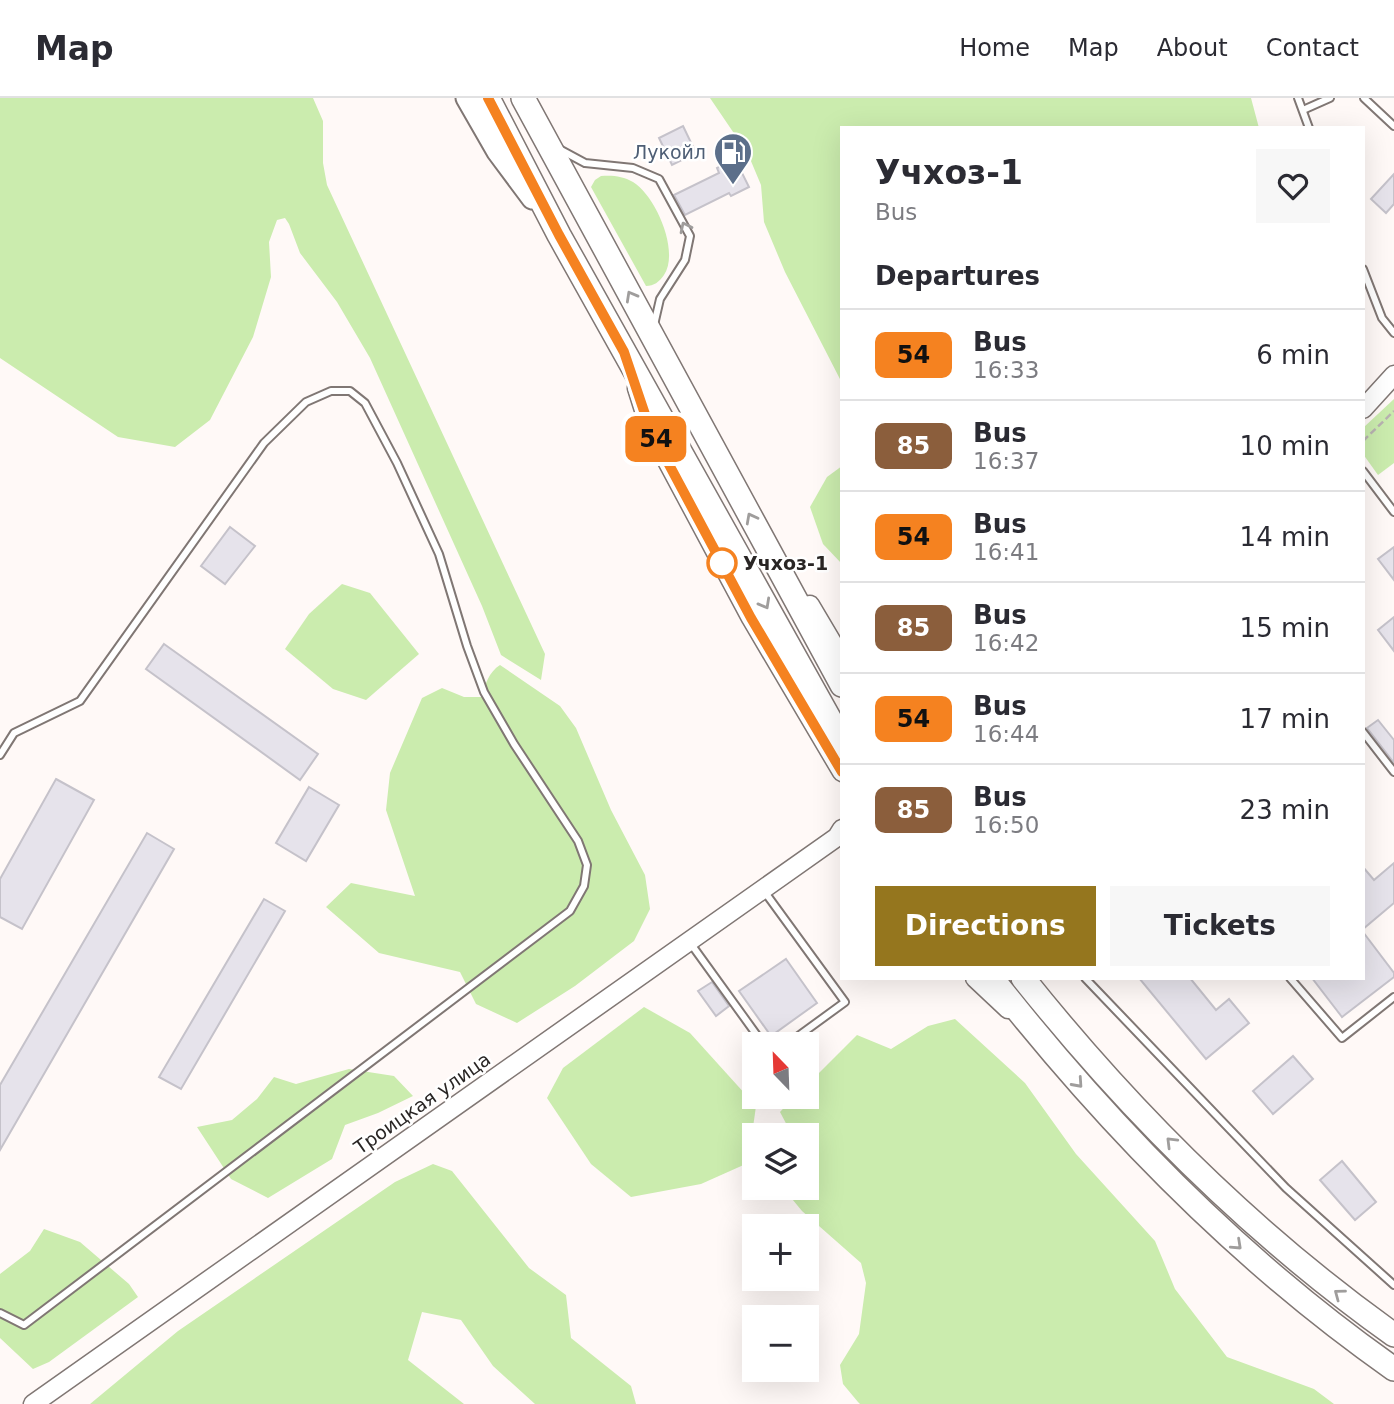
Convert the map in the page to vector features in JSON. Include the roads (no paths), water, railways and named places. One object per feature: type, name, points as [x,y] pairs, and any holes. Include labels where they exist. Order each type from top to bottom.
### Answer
[{"type":"highway","points":[[488,98],[559,235],[840,737]]},
{"type":"highway","points":[[527,103],[840,681]]},
{"type":"highway","points":[[994,980],[1078,1084],[1245,1252],[1293,1294],[1394,1369]]},
{"type":"highway","points":[[1025,980],[1099,1067],[1212,1183],[1314,1276],[1394,1335]]},
{"type":"main road","points":[[466,98],[498,152],[559,235]]},
{"type":"street","points":[[624,352],[650,429],[751,618],[840,769]]},
{"type":"street","points":[[1365,407],[1394,375]]},
{"type":"street","points":[[771,554],[815,611],[840,655]]},
{"type":"street","name":"Троицкая улица","points":[[33,1404],[840,835]]},
{"type":"street","points":[[977,980],[1033,1031]]},
{"type":"lane","points":[[1298,98],[1309,126]]},
{"type":"lane","points":[[1303,110],[1331,98]]},
{"type":"lane","points":[[1363,98],[1394,126]]},
{"type":"lane","points":[[548,143],[585,163],[634,168],[659,179],[690,236],[685,260],[660,299],[652,334]]},
{"type":"lane","points":[[1365,274],[1382,318],[1394,333]]},
{"type":"lane","points":[[0,755],[14,733],[80,701],[264,443],[306,401],[331,391],[350,391],[365,402],[439,554],[484,692],[514,744],[578,841],[587,865],[584,886],[570,911],[24,1325],[0,1313]]},
{"type":"lane","points":[[1365,474],[1394,512]]},
{"type":"lane","points":[[1365,735],[1394,772]]},
{"type":"lane","points":[[763,889],[845,1002],[804,1032]]},
{"type":"lane","points":[[688,941],[754,1032]]},
{"type":"lane","points":[[1087,980],[1286,1188],[1394,1284]]},
{"type":"lane","points":[[1292,980],[1342,1038],[1394,997]]},
{"type":"place","name":"Лукойл","points":[[733,186]]},
{"type":"place","name":"Учхоз-1","points":[[722,563]]}]
